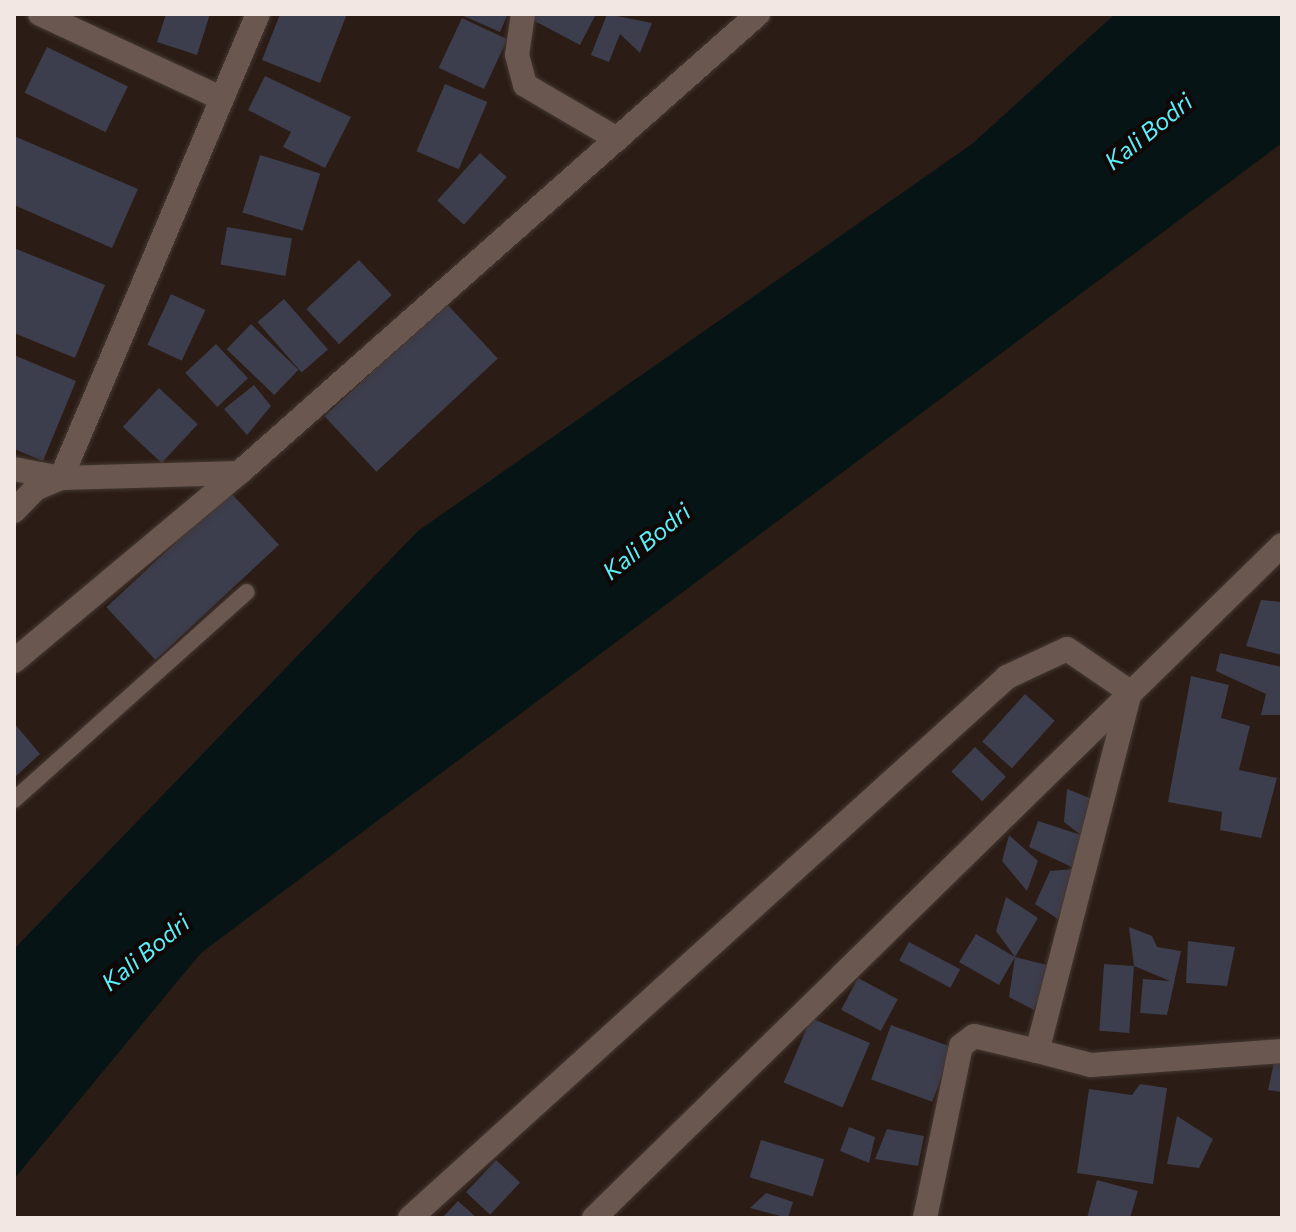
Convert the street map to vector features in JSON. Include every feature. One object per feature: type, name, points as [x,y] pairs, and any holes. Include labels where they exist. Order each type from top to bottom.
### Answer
[{"type":"street","points":[[40,14],[221,98]]},
{"type":"street","points":[[14,511],[35,489],[61,478],[258,14]]},
{"type":"street","points":[[523,14],[517,55],[525,85],[617,139]]},
{"type":"street","points":[[14,661],[239,473],[758,14]]},
{"type":"street","points":[[14,469],[61,478],[239,473]]},
{"type":"street","points":[[594,1218],[1130,692],[1277,558]]},
{"type":"street","points":[[410,1218],[1007,677],[1067,649],[1130,692]]},
{"type":"street","points":[[1037,1051],[1130,692]]},
{"type":"street","points":[[925,1218],[961,1046],[974,1036],[1091,1065],[1282,1051]]},
{"type":"lane","points":[[14,800],[247,592]]},
{"type":"water","name":"Kali Bodri","points":[[1115,14],[1282,14],[1282,143],[201,953],[14,1179],[14,949],[418,531],[972,144]]},
{"type":"building","points":[[166,14],[210,14],[197,55],[157,42]]},
{"type":"building","points":[[280,14],[347,14],[320,83],[262,60]]},
{"type":"building","points":[[459,14],[508,14],[500,32]]},
{"type":"building","points":[[533,14],[596,14],[580,45],[531,19]]},
{"type":"building","points":[[607,14],[652,23],[640,53],[620,34],[609,62],[591,55]]},
{"type":"building","points":[[462,18],[507,39],[484,89],[439,68]]},
{"type":"building","points":[[47,47],[128,86],[106,132],[25,93]]},
{"type":"building","points":[[265,76],[351,117],[325,168],[283,147],[291,132],[248,110]]},
{"type":"building","points":[[445,84],[487,102],[459,169],[416,151]]},
{"type":"building","points":[[14,136],[138,189],[112,248],[14,205]]},
{"type":"building","points":[[480,153],[507,177],[464,225],[437,201]]},
{"type":"building","points":[[260,155],[320,173],[303,231],[242,212]]},
{"type":"building","points":[[227,227],[292,238],[285,276],[220,264]]},
{"type":"building","points":[[14,248],[105,285],[75,358],[14,333]]},
{"type":"building","points":[[359,260],[392,295],[339,344],[306,309]]},
{"type":"building","points":[[171,294],[205,310],[182,361],[147,345]]},
{"type":"building","points":[[284,299],[328,350],[302,373],[258,322]]},
{"type":"building","points":[[446,303],[498,359],[376,472],[325,416]]},
{"type":"building","points":[[251,324],[298,370],[274,395],[227,349]]},
{"type":"building","points":[[216,344],[248,378],[217,407],[185,373]]},
{"type":"building","points":[[14,355],[76,381],[43,461],[14,449]]},
{"type":"building","points":[[254,385],[271,406],[247,435],[224,409]]},
{"type":"building","points":[[159,388],[198,424],[162,463],[123,427]]},
{"type":"building","points":[[230,492],[279,545],[156,660],[106,607]]},
{"type":"building","points":[[1261,600],[1282,602],[1282,655],[1246,646]]},
{"type":"building","points":[[1220,653],[1282,667],[1282,715],[1261,715],[1266,694],[1216,671]]},
{"type":"building","points":[[1191,676],[1229,685],[1221,718],[1250,726],[1239,770],[1277,778],[1261,838],[1220,830],[1222,812],[1168,802]]},
{"type":"building","points":[[1025,694],[1055,721],[1012,768],[982,742]]},
{"type":"building","points":[[14,723],[40,754],[14,778]]},
{"type":"building","points":[[975,747],[1006,777],[982,801],[951,771]]},
{"type":"building","points":[[1067,789],[1105,804],[1081,835],[1064,822]]},
{"type":"building","points":[[1038,821],[1081,835],[1076,869],[1029,847]]},
{"type":"building","points":[[1009,835],[1038,861],[1027,891],[1002,861]]},
{"type":"building","points":[[1076,869],[1058,919],[1035,904],[1050,871]]},
{"type":"building","points":[[1006,897],[1038,918],[1015,957],[996,931]]},
{"type":"building","points":[[1129,927],[1152,936],[1157,947],[1181,951],[1167,1015],[1140,1013],[1143,979],[1170,981],[1134,966]]},
{"type":"building","points":[[976,934],[1015,957],[999,985],[959,962]]},
{"type":"building","points":[[1188,941],[1235,947],[1227,986],[1186,983]]},
{"type":"building","points":[[909,942],[960,969],[950,988],[899,961]]},
{"type":"building","points":[[1015,957],[1051,966],[1034,1010],[1009,997]]},
{"type":"building","points":[[1104,964],[1134,966],[1129,1033],[1099,1031]]},
{"type":"building","points":[[858,978],[898,999],[881,1031],[841,1010]]},
{"type":"building","points":[[811,1018],[870,1043],[843,1107],[784,1082]]},
{"type":"building","points":[[891,1025],[952,1047],[932,1102],[871,1080]]},
{"type":"building","points":[[1275,1058],[1282,1059],[1282,1092],[1268,1090]]},
{"type":"building","points":[[1140,1084],[1167,1088],[1153,1184],[1077,1173],[1089,1089],[1132,1095]]},
{"type":"building","points":[[1177,1116],[1213,1139],[1199,1168],[1167,1164]]},
{"type":"building","points":[[849,1127],[875,1137],[869,1163],[840,1151]]},
{"type":"building","points":[[887,1129],[924,1136],[918,1166],[875,1159]]},
{"type":"building","points":[[761,1140],[824,1159],[813,1197],[750,1177]]},
{"type":"building","points":[[496,1160],[520,1183],[490,1215],[466,1192]]},
{"type":"building","points":[[1097,1180],[1138,1191],[1130,1218],[1087,1218]]},
{"type":"building","points":[[766,1193],[793,1202],[788,1218],[750,1208]]},
{"type":"building","points":[[458,1201],[477,1218],[442,1218]]}]
